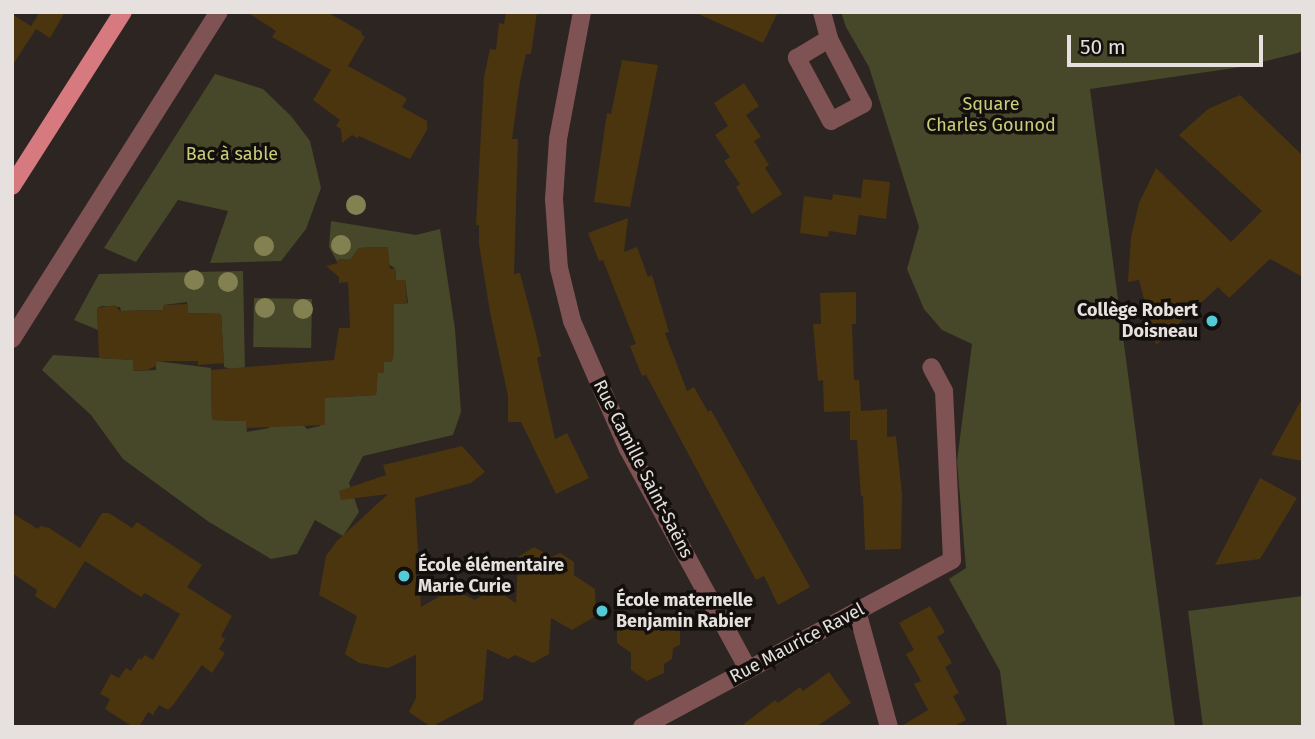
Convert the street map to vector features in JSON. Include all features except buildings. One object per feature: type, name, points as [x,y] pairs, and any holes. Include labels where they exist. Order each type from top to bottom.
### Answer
[{"type":"main road","points":[[12,187],[123,12]]},
{"type":"street","points":[[12,339],[219,12]]},
{"type":"street","name":"Rue Camille Saint-Saëns","points":[[582,12],[558,139],[554,199],[559,268],[572,321],[628,449],[748,669]]},
{"type":"street","points":[[822,12],[829,39]]},
{"type":"street","name":"Rue Maurice Ravel","points":[[642,727],[952,560],[944,391],[931,367]]},
{"type":"street","points":[[857,611],[889,727]]},
{"type":"green space","name":"Square Charles Gounod","points":[[841,12],[1303,12],[1303,50],[1298,53],[1241,67],[1090,89],[1175,727],[1007,727],[1000,671],[949,579],[966,568],[957,461],[972,344],[942,330],[924,309],[907,269],[919,227],[869,67],[846,27]]},
{"type":"green space","name":"Bac à sable","points":[[215,74],[263,89],[291,116],[310,141],[321,188],[306,229],[281,261],[210,263],[228,211],[178,200],[136,262],[104,248]]},
{"type":"green space","points":[[331,221],[416,235],[440,229],[455,329],[461,412],[453,435],[363,456],[349,483],[359,512],[343,536],[315,520],[297,554],[271,559],[209,522],[123,459],[91,415],[42,370],[53,355],[133,360],[134,371],[156,370],[156,361],[211,368],[212,420],[246,421],[247,432],[269,428],[270,422],[300,421],[307,429],[320,426],[325,385],[340,397],[376,395],[377,373],[384,373],[384,362],[392,362],[394,304],[408,303],[405,280],[396,280],[395,268],[388,264],[388,247],[359,248],[351,259],[339,259],[338,263],[329,247]]},
{"type":"green space","points":[[243,271],[245,373],[224,367],[221,314],[188,313],[187,302],[164,305],[163,310],[121,311],[120,307],[102,306],[97,308],[98,330],[74,320],[99,274]]},
{"type":"green space","points":[[254,298],[312,299],[311,348],[253,347]]},
{"type":"green space","points":[[1303,596],[1303,727],[1203,727],[1188,611]]},
{"type":"place","name":"Collège Robert Doisneau","points":[[1212,321]]},
{"type":"place","name":"École élémentaire Marie Curie","points":[[404,576]]},
{"type":"place","name":"École maternelle Benjamin Rabier","points":[[602,611]]}]
